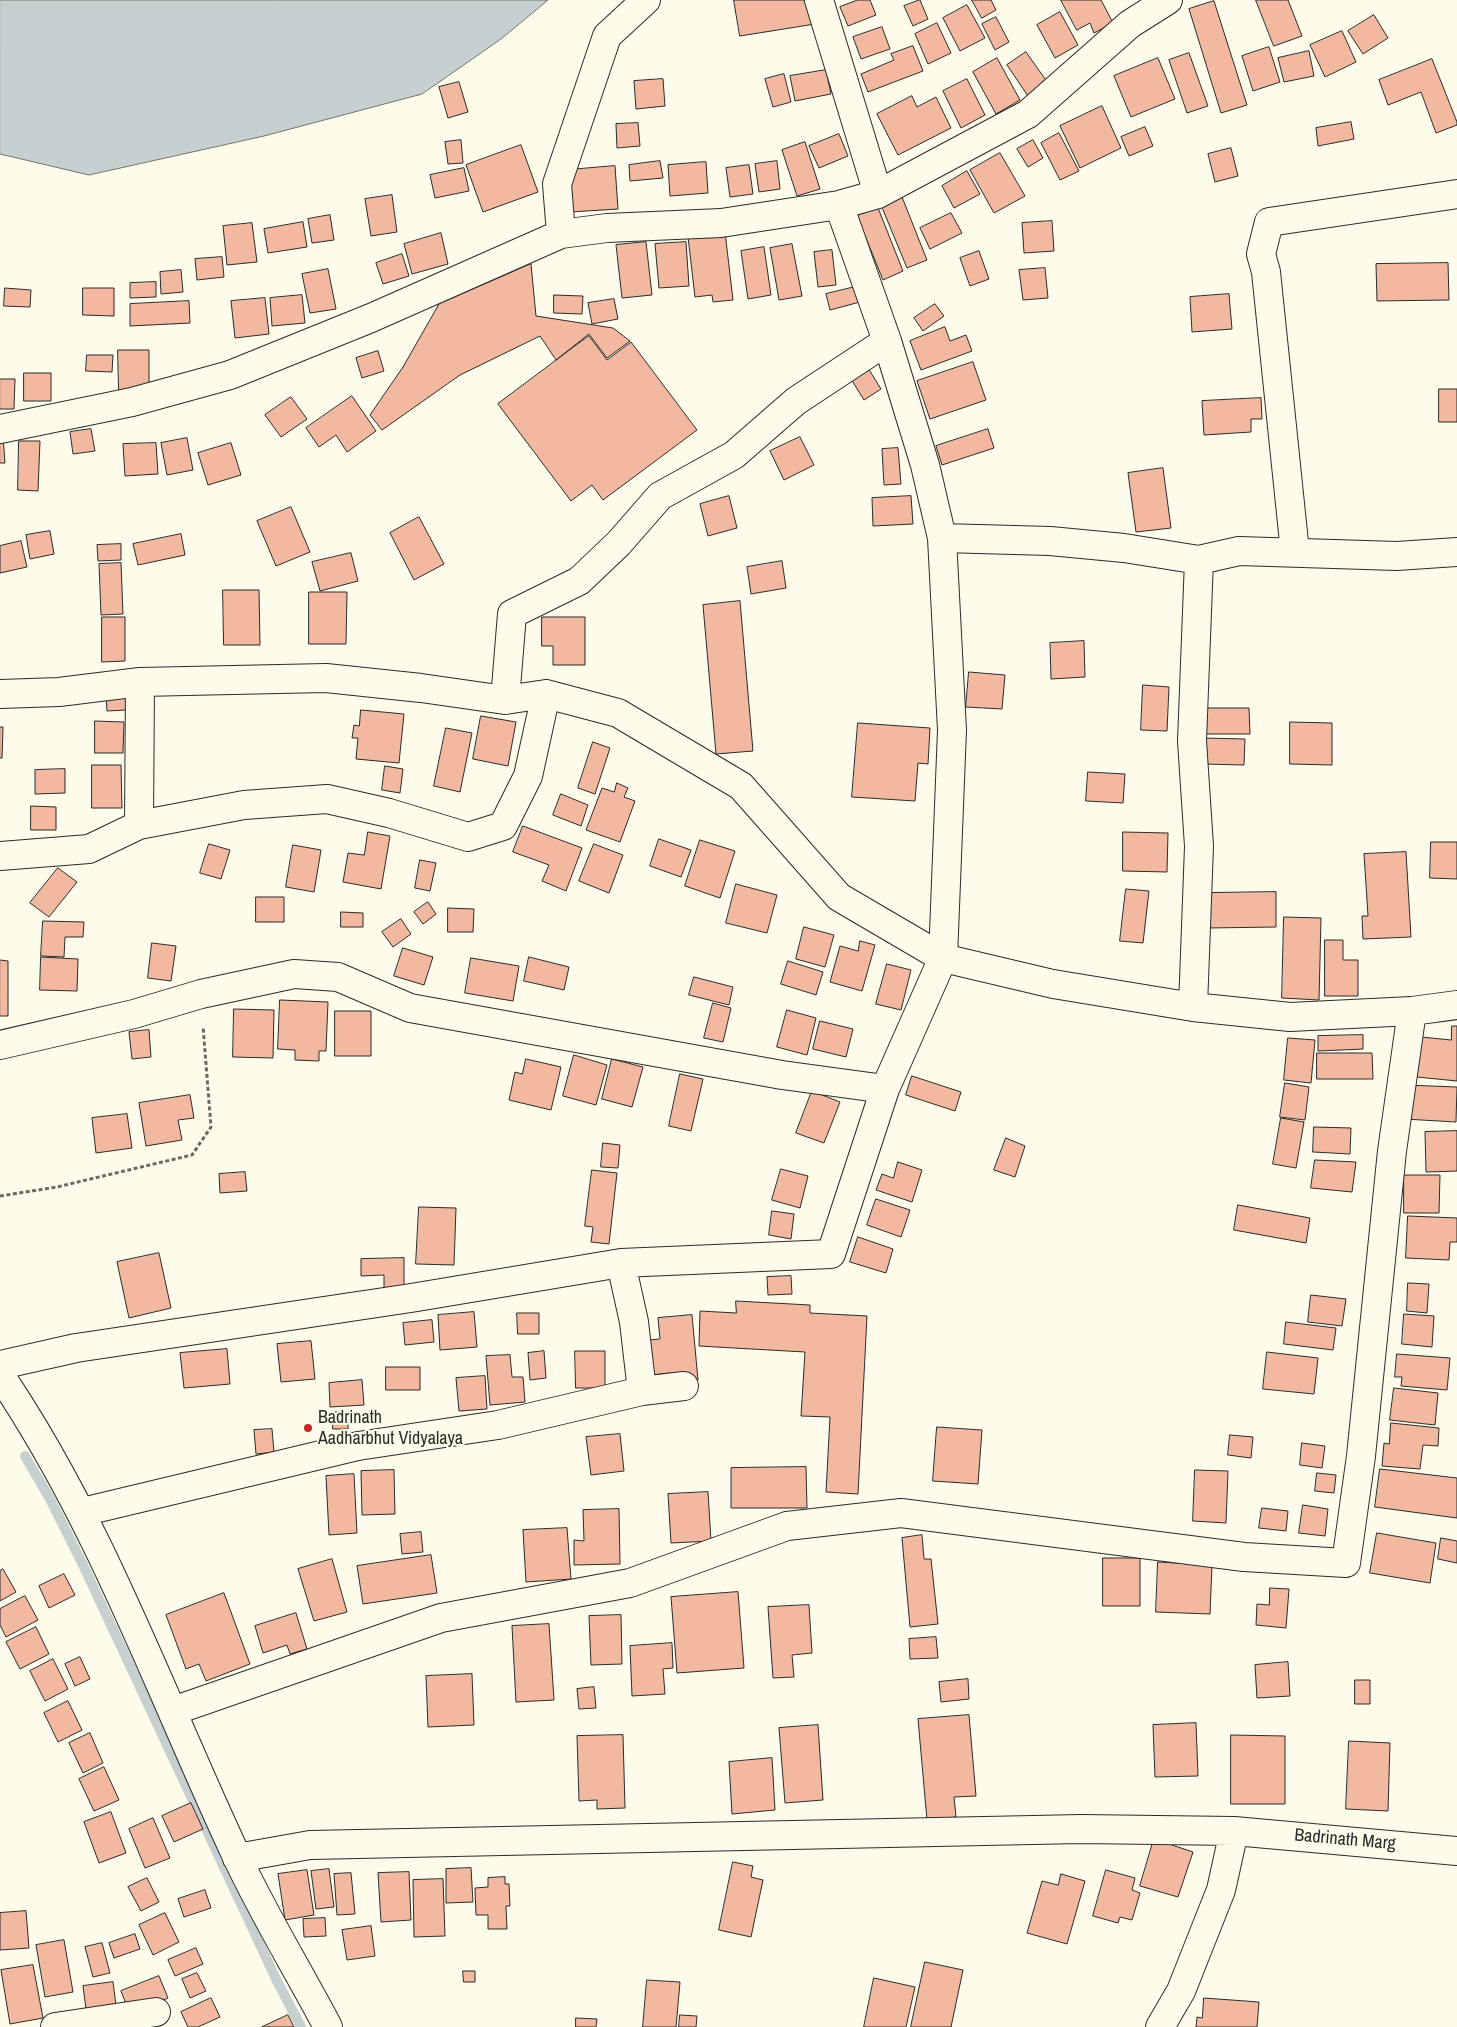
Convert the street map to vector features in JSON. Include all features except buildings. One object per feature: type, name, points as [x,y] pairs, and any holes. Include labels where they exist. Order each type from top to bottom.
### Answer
[{"type":"street","points":[[561,234],[557,184],[607,36],[646,0]]},
{"type":"street","points":[[819,0],[878,194]]},
{"type":"street","points":[[0,429],[132,402],[230,375],[371,318],[561,234],[607,228],[721,223],[839,205],[878,194],[1028,114],[1130,24],[1168,0]]},
{"type":"street","points":[[1295,552],[1266,272],[1261,254],[1269,222],[1457,194]]},
{"type":"street","points":[[0,1365],[76,1348],[411,1298],[621,1263],[831,1254],[886,1089],[943,958],[952,730],[942,538],[925,465],[887,342],[839,205]]},
{"type":"street","points":[[505,700],[512,614],[579,581],[620,543],[660,496],[734,455],[796,401],[887,342]]},
{"type":"street","points":[[942,538],[1050,541],[1124,548],[1199,560],[1239,551],[1397,556],[1457,552]]},
{"type":"street","points":[[1193,1008],[1199,846],[1192,741],[1199,560]]},
{"type":"street","points":[[0,694],[59,692],[140,682],[326,678],[505,700],[546,694],[618,713],[741,786],[839,896],[943,958],[1053,984],[1193,1008],[1290,1017],[1412,1011],[1457,1005]]},
{"type":"street","points":[[139,825],[140,682]]},
{"type":"street","points":[[0,856],[89,849],[139,825],[244,805],[327,799],[389,812],[468,837],[502,826],[528,776],[546,694]]},
{"type":"street","points":[[0,1044],[134,1014],[201,994],[294,974],[338,977],[410,1008],[782,1076],[886,1089]]},
{"type":"street","points":[[173,1711],[441,1618],[630,1583],[787,1526],[901,1513],[1244,1557],[1346,1563],[1361,1456],[1392,1151],[1412,1011]]},
{"type":"street","points":[[621,1263],[634,1322],[642,1391]]},
{"type":"street","points":[[0,1375],[35,1427],[82,1512],[238,1858],[328,2027]]},
{"type":"street","points":[[82,1512],[358,1446],[498,1425],[642,1391],[684,1386]]},
{"type":"street","name":"Badrinath Marg","points":[[238,1858],[310,1845],[681,1839],[828,1833],[1080,1829],[1234,1831],[1457,1851]]},
{"type":"street","points":[[1160,2027],[1181,1991],[1221,1890],[1234,1831]]},
{"type":"street","points":[[55,2027],[156,2012]]},
{"type":"path","points":[[0,1196],[56,1187],[192,1155],[211,1126],[201,994]]},
{"type":"shaded area","points":[[0,0],[548,0],[501,39],[422,94],[264,136],[89,175],[0,154]]},
{"type":"waterway","points":[[25,1456],[50,1499],[84,1567],[276,1979],[301,2027]]},
{"type":"place","name":"Badrinath Aadharbhut Vidyalaya","points":[[308,1428]]}]
